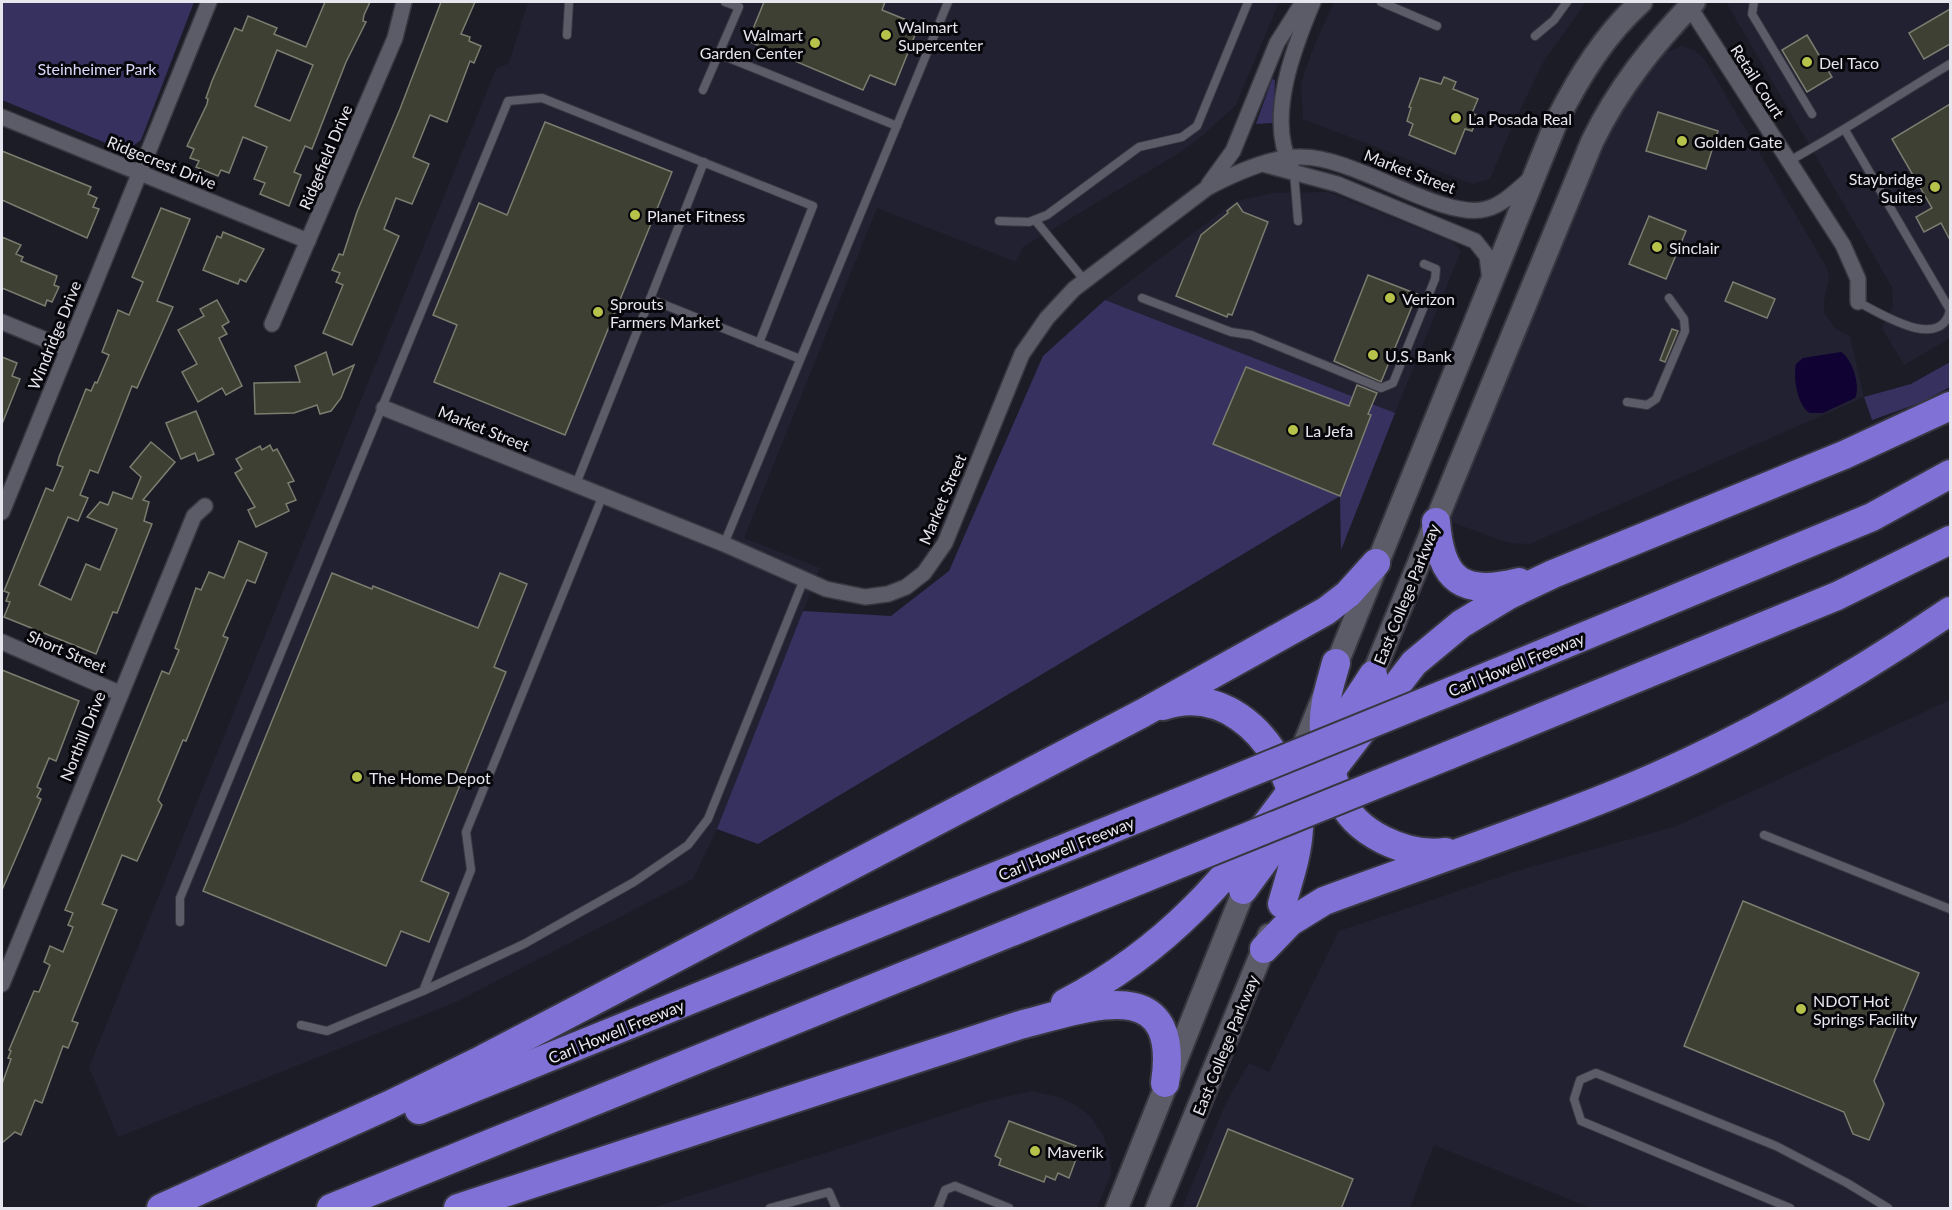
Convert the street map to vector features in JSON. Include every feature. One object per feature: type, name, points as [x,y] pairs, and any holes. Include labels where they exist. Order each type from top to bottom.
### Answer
[{"type":"highway","points":[[1020,1025],[1106,981],[1159,944],[1216,887],[1289,800],[1421,656],[1461,624],[1509,595],[1553,574],[1834,460],[1950,406]]},
{"type":"highway","name":"Carl Howell Freeway","points":[[176,1209],[1476,681],[1872,517],[1950,474]]},
{"type":"highway","points":[[1436,522],[1438,547],[1443,561],[1454,576],[1466,585],[1489,588],[1553,574]]},
{"type":"highway","points":[[331,1209],[1837,596],[1950,540]]},
{"type":"highway","points":[[160,1209],[454,1073],[1143,713],[1326,611],[1356,586],[1376,563]]},
{"type":"highway","points":[[1264,949],[1290,922],[1313,906],[1398,877],[1463,849],[1568,812],[1682,765],[1853,674],[1950,611]]},
{"type":"highway","points":[[1336,663],[1325,701],[1324,731],[1339,796],[1353,817],[1375,835],[1412,851],[1437,853],[1463,849]]},
{"type":"highway","points":[[1330,757],[1373,675]]},
{"type":"highway","points":[[1143,713],[1171,704],[1200,703],[1223,709],[1243,719],[1262,735],[1279,758],[1289,800],[1300,826],[1296,854],[1282,904]]},
{"type":"highway","points":[[1243,890],[1289,800]]},
{"type":"highway","points":[[458,1209],[1020,1025],[1102,1005],[1134,1005],[1153,1017],[1164,1037],[1168,1059],[1166,1083]]},
{"type":"main road","points":[[1289,800],[1336,663],[1557,120],[1577,82],[1609,37],[1641,2]]},
{"type":"main road","name":"East College Parkway","points":[[1373,675],[1574,183],[1601,123],[1633,72],[1689,3]]},
{"type":"main road","name":"East College Parkway","points":[[1157,1209],[1282,904],[1330,757]]},
{"type":"main road","points":[[1117,1209],[1243,890]]},
{"type":"street","name":"Windridge Drive","points":[[2,512],[209,2]]},
{"type":"street","name":"Ridgefield Drive","points":[[272,324],[395,38],[404,2]]},
{"type":"street","points":[[1207,188],[1233,151],[1277,43],[1303,2]]},
{"type":"street","points":[[1290,165],[1282,122],[1286,78],[1293,50],[1313,2]]},
{"type":"street","name":"Retail Court","points":[[1689,3],[1850,258],[1858,279],[1858,302]]},
{"type":"street","name":"Ridgecrest Drive","points":[[2,117],[308,241]]},
{"type":"street","name":"Market Street","points":[[1290,165],[1303,157],[1340,164],[1449,207],[1471,212],[1488,209],[1533,177]]},
{"type":"street","name":"Market Street","points":[[384,408],[724,544],[826,589],[865,597],[906,587],[924,573],[945,543],[1022,354],[1047,318],[1085,281],[1207,188],[1229,176],[1266,165],[1290,165],[1358,192],[1475,241],[1487,256],[1490,282]]},
{"type":"street","points":[[2,322],[68,349]]},
{"type":"street","name":"Northill Drive","points":[[2,984],[119,693],[194,516],[205,506]]},
{"type":"street","name":"Short Street","points":[[2,642],[119,693]]},
{"type":"lane","points":[[567,35],[569,2]]},
{"type":"lane","points":[[703,90],[740,7],[725,2]]},
{"type":"lane","points":[[724,544],[948,2]]},
{"type":"lane","points":[[999,221],[1029,222],[1047,215],[1139,147],[1182,137],[1197,126],[1248,2]]},
{"type":"lane","points":[[1381,2],[1437,26]]},
{"type":"lane","points":[[1535,36],[1554,20],[1567,2]]},
{"type":"lane","points":[[1754,2],[1752,14],[1812,114]]},
{"type":"lane","points":[[719,54],[897,126]]},
{"type":"lane","points":[[1789,161],[1845,130],[1874,109],[1950,64]]},
{"type":"lane","points":[[180,922],[180,898],[384,408],[508,101],[542,98],[813,206],[759,343]]},
{"type":"lane","points":[[1845,130],[1948,303],[1950,313],[1945,321],[1933,327],[1914,329],[1858,302]]},
{"type":"lane","points":[[576,484],[704,162]]},
{"type":"lane","points":[[1290,165],[1298,221]]},
{"type":"lane","points":[[1035,220],[1085,281]]},
{"type":"lane","points":[[1142,298],[1303,356],[1381,388],[1393,383],[1435,279],[1436,269],[1424,264]]},
{"type":"lane","points":[[1627,402],[1647,405],[1656,399],[1685,331],[1684,319],[1669,298]]},
{"type":"lane","points":[[650,299],[800,359]]},
{"type":"lane","points":[[423,991],[471,870],[466,832],[603,495]]},
{"type":"lane","points":[[300,1025],[327,1031],[423,991],[524,944],[634,882],[688,844],[708,819],[804,579]]},
{"type":"lane","points":[[1764,835],[1950,909]]},
{"type":"lane","points":[[1790,1209],[1581,1121],[1574,1099],[1580,1080],[1596,1073],[1776,1146],[1847,1183],[1888,1209]]},
{"type":"lane","points":[[938,1209],[945,1190],[955,1186],[1010,1209]]},
{"type":"lane","points":[[770,1209],[829,1192],[836,1209]]},
{"type":"shaded area","points":[[528,2],[1279,2],[1236,105],[1201,137],[1179,153],[1023,247],[1016,262],[877,208],[744,538],[820,568],[717,829],[693,879],[456,1002],[118,1137],[89,1067],[496,69],[509,63]]},
{"type":"shaded area","points":[[1334,2],[1586,2],[1544,61],[1513,124],[1490,179],[1472,184],[1303,119],[1301,84],[1312,51]]},
{"type":"shaded area","points":[[1726,2],[1950,2],[1950,338],[1904,365],[1882,328],[1893,306],[1892,287]]},
{"type":"shaded area","points":[[1682,46],[1694,50],[1705,60],[1827,268],[1829,276],[1824,313],[1836,329],[1850,336],[1864,397],[1530,544],[1509,543],[1448,521],[1609,132],[1623,107],[1661,54]]},
{"type":"shaded area","points":[[1329,192],[1453,242],[1461,251],[1395,413],[1105,300],[1236,201],[1273,193]]},
{"type":"shaded area","points":[[1841,352],[1849,360],[1854,373],[1857,387],[1855,398],[1823,413],[1810,413],[1802,404],[1797,391],[1796,364],[1803,358]]},
{"type":"shaded area","points":[[1950,700],[1950,1208],[1591,1208],[1434,1145],[1410,1208],[1182,1208],[1226,1103],[1249,1063],[1269,1072],[1339,931],[1530,867],[1677,826]]},
{"type":"shaded area","points":[[1031,1091],[1059,1097],[1077,1106],[1089,1115],[1103,1135],[1110,1156],[1111,1174],[1097,1208],[652,1208],[988,1101]]},
{"type":"green space","name":"Steinheimer Park","points":[[2,2],[194,2],[141,140],[130,148],[118,148],[2,100]]},
{"type":"green space","points":[[1272,79],[1275,80],[1273,123],[1256,124]]},
{"type":"green space","points":[[1105,300],[1395,413],[1341,550],[1340,496],[758,844],[717,829],[803,611],[891,616],[949,571],[1043,356]]},
{"type":"green space","points":[[1950,362],[1950,387],[1922,402],[1872,420],[1864,397],[1911,384]]},
{"type":"building","points":[[325,2],[370,2],[364,15],[363,21],[366,22],[346,62],[312,149],[305,146],[294,172],[301,175],[289,206],[260,194],[265,183],[254,179],[267,147],[243,137],[229,173],[221,170],[218,176],[196,167],[199,161],[190,158],[194,149],[187,146],[207,104],[208,99],[206,98],[212,81],[235,28],[242,31],[248,16],[277,28],[274,34],[306,47]],"holes":[[[277,50],[313,65],[290,121],[255,106]]]},
{"type":"building","points":[[441,2],[475,2],[461,34],[470,37],[469,41],[481,46],[474,63],[470,61],[447,122],[430,115],[413,157],[429,164],[412,204],[396,198],[384,229],[399,236],[352,345],[323,333],[343,285],[336,282],[340,273],[332,270],[339,254],[343,255],[357,212]]},
{"type":"building","points":[[764,2],[885,2],[882,10],[919,25],[895,85],[870,75],[863,90],[748,41]]},
{"type":"building","points":[[1950,9],[1950,44],[1924,59],[1909,33]]},
{"type":"building","points":[[1807,35],[1832,77],[1807,92],[1782,50]]},
{"type":"building","points":[[1444,77],[1456,82],[1453,89],[1478,99],[1472,113],[1478,116],[1472,131],[1465,129],[1455,154],[1409,135],[1413,124],[1407,121],[1411,108],[1409,107],[1420,78],[1441,84]]},
{"type":"building","name":"Staybridge Suites","points":[[1950,104],[1950,240],[1941,223],[1924,232],[1916,217],[1932,208],[1892,139]]},
{"type":"building","name":"Golden Gate","points":[[1658,112],[1718,131],[1706,169],[1646,151]]},
{"type":"building","points":[[545,122],[672,172],[565,435],[434,382],[457,325],[433,315],[479,203],[507,215]]},
{"type":"building","points":[[2,151],[91,187],[88,194],[97,198],[93,207],[99,209],[87,238],[2,200]]},
{"type":"building","points":[[1237,203],[1243,212],[1268,222],[1232,315],[1228,314],[1227,317],[1176,296],[1201,235]]},
{"type":"building","points":[[161,208],[190,219],[157,301],[173,307],[137,388],[132,386],[98,473],[90,470],[80,495],[88,498],[78,521],[68,517],[39,585],[71,600],[86,564],[100,570],[117,529],[87,517],[100,502],[108,505],[113,492],[132,499],[141,477],[130,467],[151,442],[175,462],[143,500],[149,502],[144,521],[152,524],[117,613],[113,612],[96,654],[4,617],[10,602],[6,601],[9,593],[4,591],[46,488],[53,491],[63,467],[57,465],[59,457],[86,389],[91,391],[95,382],[97,383],[109,355],[102,352],[118,310],[129,315],[143,282],[132,277]]},
{"type":"building","name":"Sinclair","points":[[1649,216],[1686,231],[1666,279],[1629,264]]},
{"type":"building","points":[[223,232],[264,249],[246,282],[240,279],[238,284],[203,270],[217,236],[221,238]]},
{"type":"building","points":[[2,237],[21,245],[16,254],[23,257],[21,261],[57,276],[54,285],[59,287],[52,302],[47,300],[45,306],[2,288]]},
{"type":"building","points":[[1368,275],[1417,294],[1381,382],[1334,361]]},
{"type":"building","name":"Sinclair","points":[[1733,282],[1775,299],[1767,318],[1725,301]]},
{"type":"building","points":[[217,300],[229,322],[222,326],[227,334],[219,338],[242,386],[226,395],[222,388],[198,402],[182,372],[197,364],[178,330],[204,316],[200,309]]},
{"type":"building","points":[[1672,329],[1678,331],[1665,362],[1660,360]]},
{"type":"building","points":[[326,352],[333,375],[354,365],[341,398],[331,411],[320,414],[317,405],[294,413],[255,414],[254,383],[300,382],[295,366]]},
{"type":"building","points":[[2,357],[17,363],[12,376],[20,379],[2,424]]},
{"type":"building","name":"La Jefa","points":[[1246,367],[1349,406],[1357,385],[1377,393],[1340,496],[1213,444]]},
{"type":"building","points":[[196,411],[214,454],[198,461],[195,453],[181,459],[166,423]]},
{"type":"building","points":[[270,445],[273,451],[277,449],[294,481],[288,483],[296,500],[286,504],[289,511],[256,527],[248,510],[255,507],[235,473],[242,469],[236,459],[260,446],[262,450]]},
{"type":"building","points":[[239,541],[267,553],[255,583],[247,580],[223,636],[228,638],[186,741],[183,740],[158,800],[162,805],[137,861],[122,855],[102,904],[117,910],[72,1021],[78,1023],[68,1048],[63,1046],[42,1103],[35,1100],[21,1135],[15,1132],[2,1143],[2,1084],[11,1059],[8,1058],[11,1051],[9,1050],[34,991],[39,992],[50,965],[44,962],[50,946],[63,952],[73,927],[68,925],[73,913],[65,910],[162,671],[169,674],[179,650],[175,648],[196,588],[201,590],[209,572],[224,578]]},
{"type":"building","name":"The Home Depot","points":[[332,573],[372,589],[373,586],[478,628],[500,573],[527,584],[494,667],[506,672],[421,881],[449,893],[429,942],[401,931],[386,966],[203,891]]},
{"type":"building","points":[[2,670],[79,701],[56,761],[49,758],[37,787],[41,789],[37,797],[41,799],[2,890]]},
{"type":"building","name":"NDOT Hot Springs Facility","points":[[1743,901],[1919,973],[1874,1081],[1884,1104],[1869,1140],[1853,1134],[1844,1112],[1684,1046]]},
{"type":"building","name":"Maverik","points":[[1009,1121],[1076,1146],[1071,1157],[1076,1159],[1069,1178],[1058,1173],[1055,1180],[1046,1176],[1044,1182],[999,1165],[1001,1159],[995,1156]]},
{"type":"building","points":[[1228,1129],[1353,1179],[1341,1209],[1196,1209]]},
{"type":"place","name":"Walmart Supercenter","points":[[886,35]]},
{"type":"place","name":"Walmart Garden Center","points":[[815,43]]},
{"type":"place","name":"Del Taco","points":[[1807,62]]},
{"type":"place","name":"La Posada Real","points":[[1456,118]]},
{"type":"place","name":"Golden Gate","points":[[1682,141]]},
{"type":"place","name":"Staybridge Suites","points":[[1935,187]]},
{"type":"place","name":"Planet Fitness","points":[[635,215]]},
{"type":"place","name":"Sinclair","points":[[1657,247]]},
{"type":"place","name":"Verizon","points":[[1390,298]]},
{"type":"place","name":"Sprouts Farmers Market","points":[[598,312]]},
{"type":"place","name":"U.S. Bank","points":[[1373,355]]},
{"type":"place","name":"La Jefa","points":[[1293,430]]},
{"type":"place","name":"The Home Depot","points":[[357,777]]},
{"type":"place","name":"NDOT Hot Springs Facility","points":[[1801,1009]]},
{"type":"place","name":"Maverik","points":[[1035,1151]]}]
